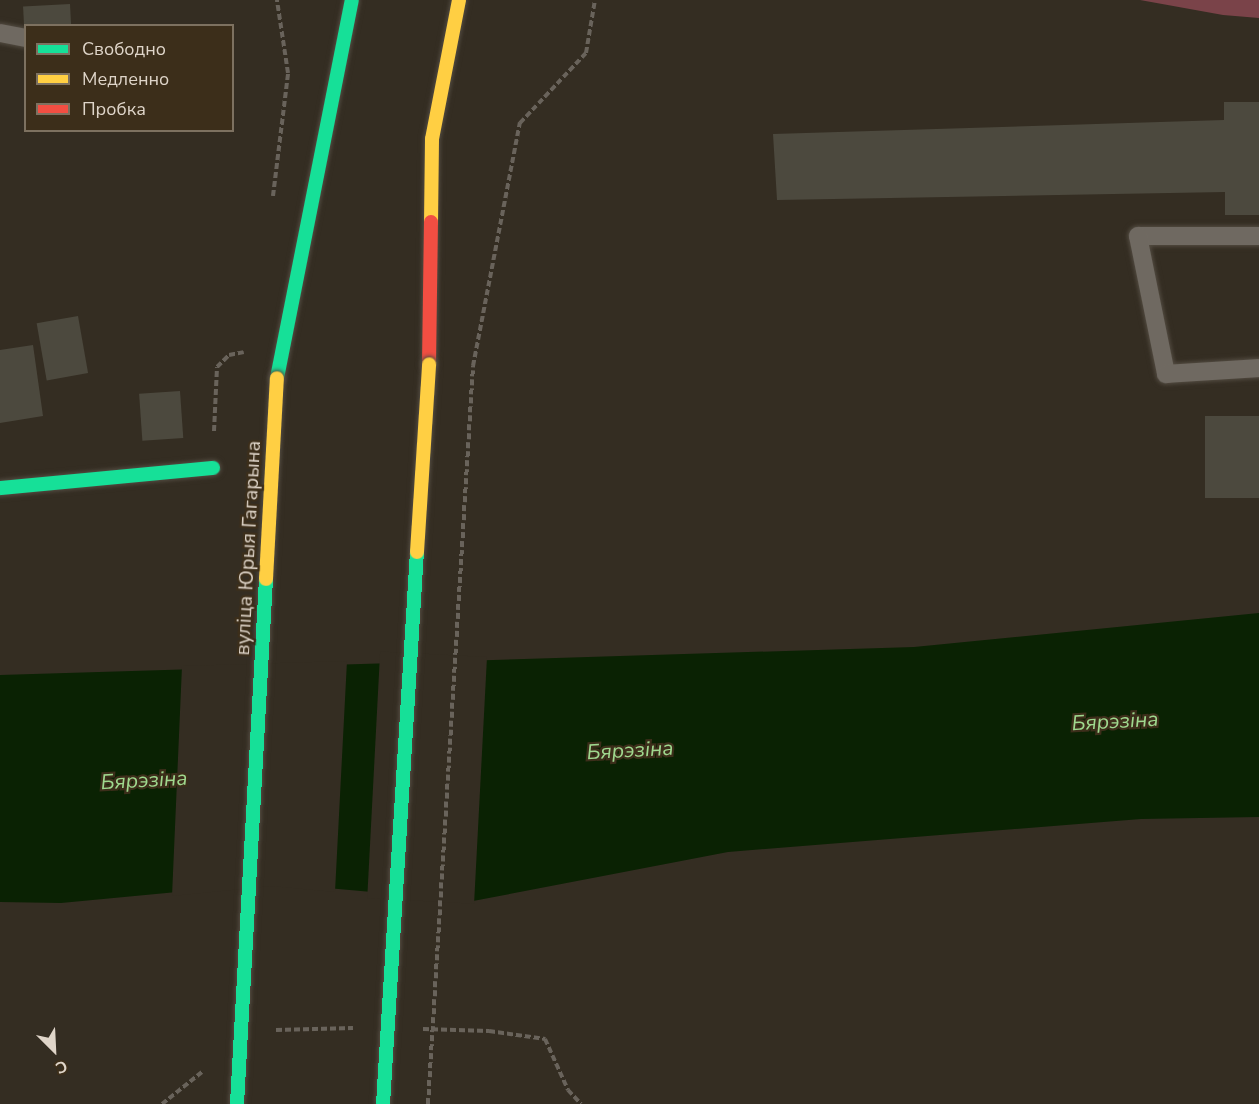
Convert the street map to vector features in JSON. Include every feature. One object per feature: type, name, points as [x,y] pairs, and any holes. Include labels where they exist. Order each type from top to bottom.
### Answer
[{"type":"main road","name":"вуліца Юрыя Гагарына","points":[[237,1104],[277,378],[352,0]]},
{"type":"main road","points":[[383,1104],[429,364],[432,139],[459,0]]},
{"type":"main road","points":[[0,488],[213,468]]},
{"type":"lane","points":[[0,33],[24,38]]},
{"type":"lane","points":[[1259,236],[1138,236],[1166,374],[1259,369]]},
{"type":"path","points":[[273,200],[288,73],[278,0]]},
{"type":"path","points":[[428,1104],[473,366],[520,123],[586,53],[595,0]]},
{"type":"path","points":[[213,468],[217,367],[229,355],[255,350]]},
{"type":"path","points":[[267,1030],[360,1028]]},
{"type":"path","points":[[419,1029],[489,1031],[544,1039],[568,1090],[581,1104]]},
{"type":"path","points":[[162,1104],[209,1067]]},
{"type":"shaded area","points":[[1140,0],[1259,0],[1259,18],[1223,15]]},
{"type":"water","name":"Бярэзіна","points":[[1259,613],[1259,817],[1141,819],[728,852],[473,901],[271,883],[61,903],[0,902],[0,675],[914,647]]},
{"type":"pier","points":[[380,651],[487,657],[474,904],[367,898]]},
{"type":"pier","points":[[347,661],[335,892],[271,886],[172,896],[182,666]]},
{"type":"building","points":[[70,4],[71,24],[24,24],[23,6]]},
{"type":"building","points":[[1224,102],[1259,102],[1259,215],[1225,215],[1225,192],[777,200],[773,134],[1224,120]]},
{"type":"building","points":[[78,316],[88,373],[47,380],[37,323]]},
{"type":"building","points":[[33,345],[43,416],[0,423],[0,350]]},
{"type":"building","points":[[180,391],[183,438],[142,441],[139,394]]},
{"type":"building","points":[[1205,416],[1259,416],[1259,498],[1205,498]]},
{"type":"traffic: fast","points":[[277,378],[352,0]]},
{"type":"traffic: fast","points":[[0,488],[213,468]]},
{"type":"traffic: fast","points":[[383,1104],[417,552]]},
{"type":"traffic: fast","points":[[237,1104],[266,579]]},
{"type":"traffic: slow","points":[[431,222],[432,139],[459,0]]},
{"type":"traffic: slow","points":[[417,552],[429,364]]},
{"type":"traffic: slow","points":[[266,579],[277,378]]},
{"type":"traffic: jam","points":[[429,364],[431,222]]}]
